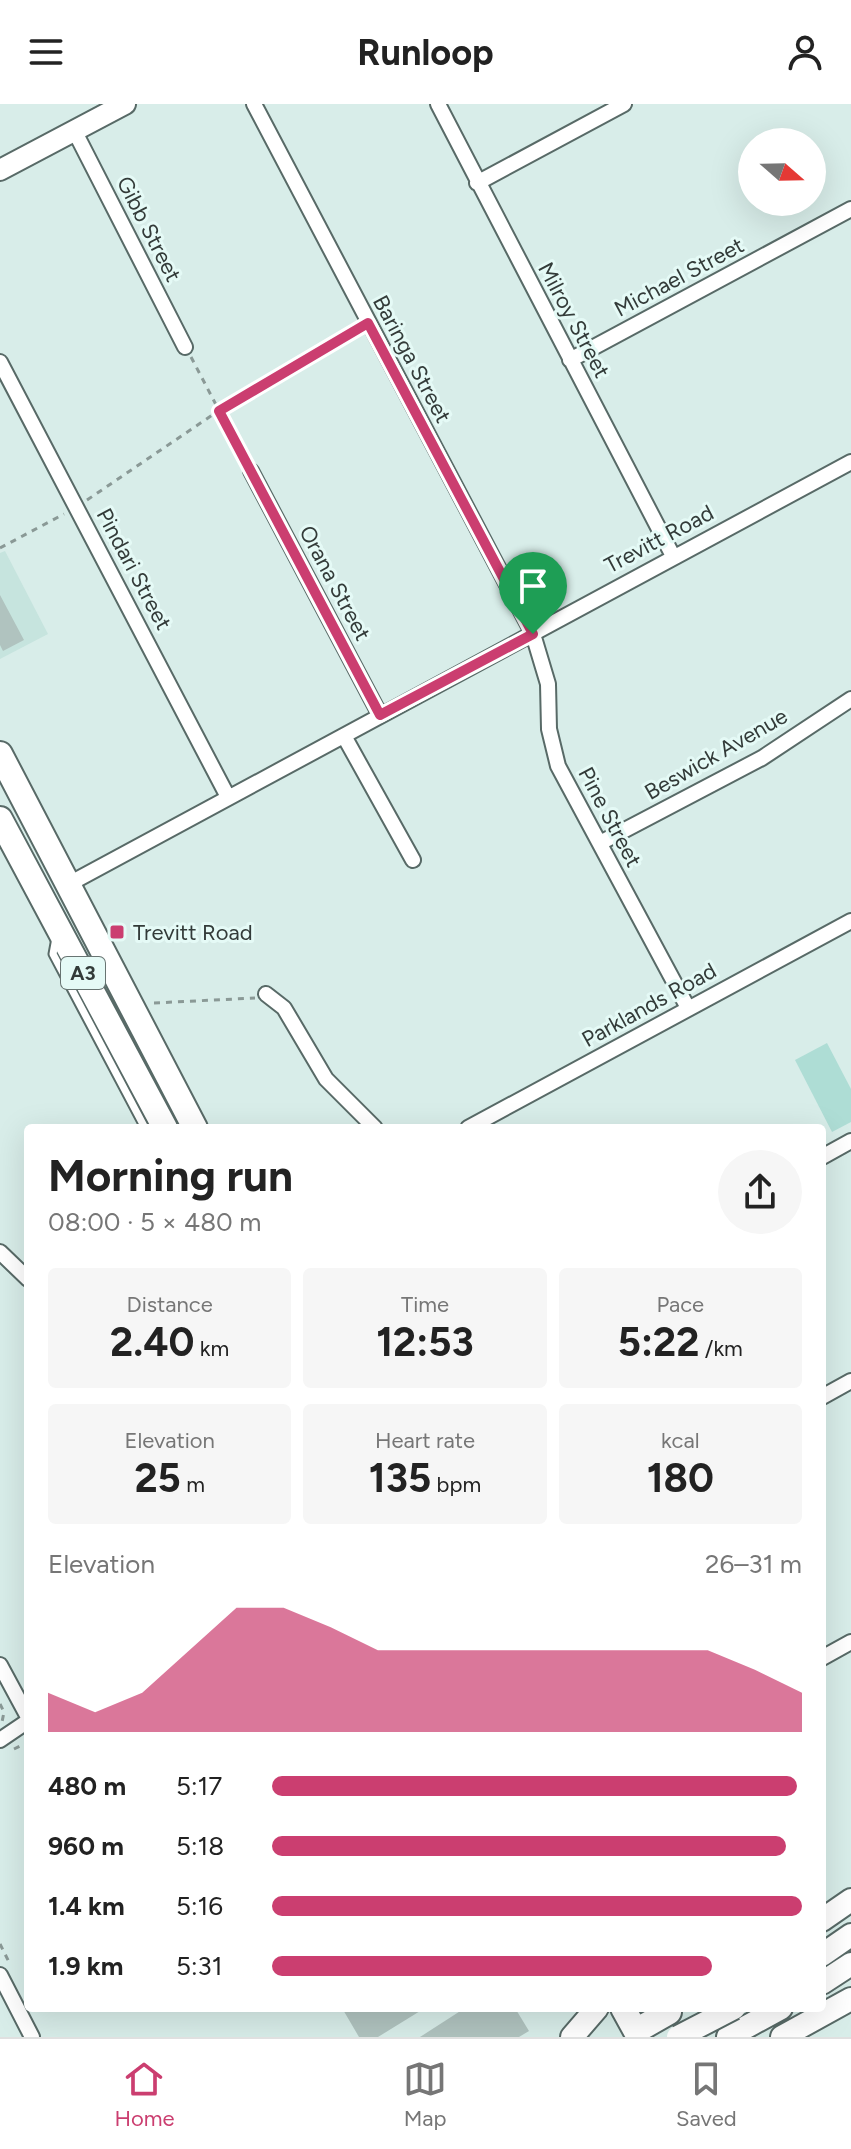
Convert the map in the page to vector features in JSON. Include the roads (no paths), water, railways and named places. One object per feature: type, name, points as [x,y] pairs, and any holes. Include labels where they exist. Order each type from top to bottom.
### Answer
[{"type":"highway","name":"A3","points":[[0,754],[193,1124]]},
{"type":"highway","name":"A3","points":[[0,819],[163,1124]]},
{"type":"highway","points":[[624,2012],[633,2035],[667,2012]]},
{"type":"highway","points":[[672,2012],[681,2037]]},
{"type":"main road","points":[[826,1917],[851,1900]]},
{"type":"main road","points":[[826,1952],[851,1935]]},
{"type":"main road","points":[[826,1980],[851,1964]]},
{"type":"main road","points":[[782,2037],[800,2030],[851,1999]]},
{"type":"main road","points":[[572,2037],[594,2012]]},
{"type":"main road","points":[[719,2012],[728,2037],[775,2012]]},
{"type":"main road","points":[[681,2037],[727,2012]]},
{"type":"street","points":[[0,170],[125,104]]},
{"type":"street","name":"Baringa Street","points":[[254,104],[533,634]]},
{"type":"street","name":"Milroy Street","points":[[438,104],[673,556]]},
{"type":"street","points":[[477,183],[624,104]]},
{"type":"street","name":"Gibb Street","points":[[74,130],[185,347]]},
{"type":"street","name":"Michael Street","points":[[570,360],[851,209]]},
{"type":"street","name":"Pindari Street","points":[[0,362],[228,797]]},
{"type":"street","name":"Trevitt Road","points":[[67,885],[851,462]]},
{"type":"street","name":"Orana Street","points":[[251,471],[380,715]]},
{"type":"street","name":"Pine Street","points":[[533,634],[548,684],[553,753],[688,1008]]},
{"type":"street","name":"Beswick Avenue","points":[[600,843],[762,758],[851,699]]},
{"type":"street","points":[[344,736],[413,860]]},
{"type":"street","name":"Parklands Road","points":[[475,1124],[851,921]]},
{"type":"street","points":[[266,994],[284,1008],[326,1079],[371,1124]]},
{"type":"street","points":[[826,1155],[851,1141]]},
{"type":"street","points":[[0,1252],[24,1275]]},
{"type":"street","points":[[826,1395],[851,1381]]},
{"type":"street","points":[[826,1656],[851,1642]]},
{"type":"street","points":[[0,1665],[24,1711]]},
{"type":"street","points":[[0,1740],[24,1722]]},
{"type":"street","points":[[0,1975],[32,2037]]},
{"type":"lane","points":[[61,930],[53,954],[143,1124]]},
{"type":"place","name":"Trevitt Road","points":[[117,932]]}]
